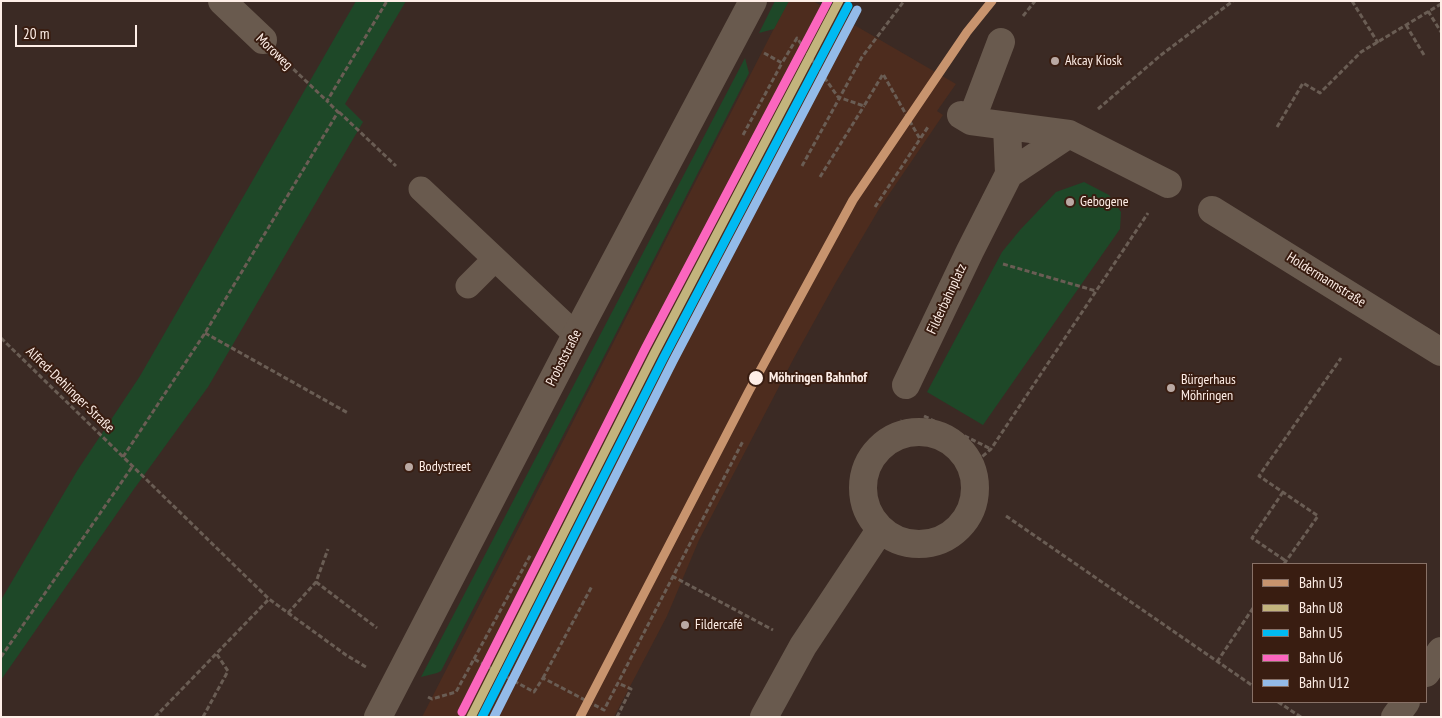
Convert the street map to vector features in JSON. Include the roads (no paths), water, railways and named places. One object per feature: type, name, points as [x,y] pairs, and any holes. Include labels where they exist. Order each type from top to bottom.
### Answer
[{"type":"street","name":"Moroweg","points":[[222,1],[263,40]]},
{"type":"street","name":"Probststraße","points":[[378,717],[576,335],[753,1]]},
{"type":"street","points":[[1001,42],[966,118],[1006,126],[1069,134],[1168,184]]},
{"type":"street","points":[[1006,126],[1009,174]]},
{"type":"street","name":"Filderbahnplatz","points":[[906,385],[1009,174],[1069,134]]},
{"type":"street","name":"Holdermannstraße","points":[[1212,210],[1441,352]]},
{"type":"street","points":[[915,432],[932,433],[948,440],[962,451],[981,458],[975,482],[974,501],[966,519],[953,533],[936,542],[917,545],[898,541],[880,530],[870,516],[863,498],[863,479],[869,461],[881,446],[898,436],[915,432]]},
{"type":"street","points":[[764,717],[803,646],[880,530]]},
{"type":"street","points":[[1427,672],[1441,651]]},
{"type":"street","points":[[1395,717],[1405,703]]},
{"type":"lane","points":[[420,188],[576,335]]},
{"type":"lane","points":[[468,286],[495,259]]},
{"type":"rail line","name":"U6","points":[[462,712],[646,347],[828,1]]},
{"type":"rail line","name":"U8","points":[[471,717],[655,352],[839,1]]},
{"type":"rail line","name":"U3","points":[[580,717],[749,391],[853,200],[967,32],[992,1]]},
{"type":"rail line","name":"U5","points":[[482,717],[664,357],[848,6]]},
{"type":"rail line","name":"U12","points":[[494,717],[673,361],[857,10]]},
{"type":"place","name":"Akcay Kiosk","points":[[1055,61]]},
{"type":"place","name":"Gebogene","points":[[1070,202]]},
{"type":"place","name":"Möhringen Bahnhof","points":[[756,378]]},
{"type":"place","name":"Bürgerhaus Möhringen","points":[[1171,388]]},
{"type":"place","name":"Bodystreet","points":[[409,467]]},
{"type":"place","name":"Fildercafé","points":[[685,625]]}]
